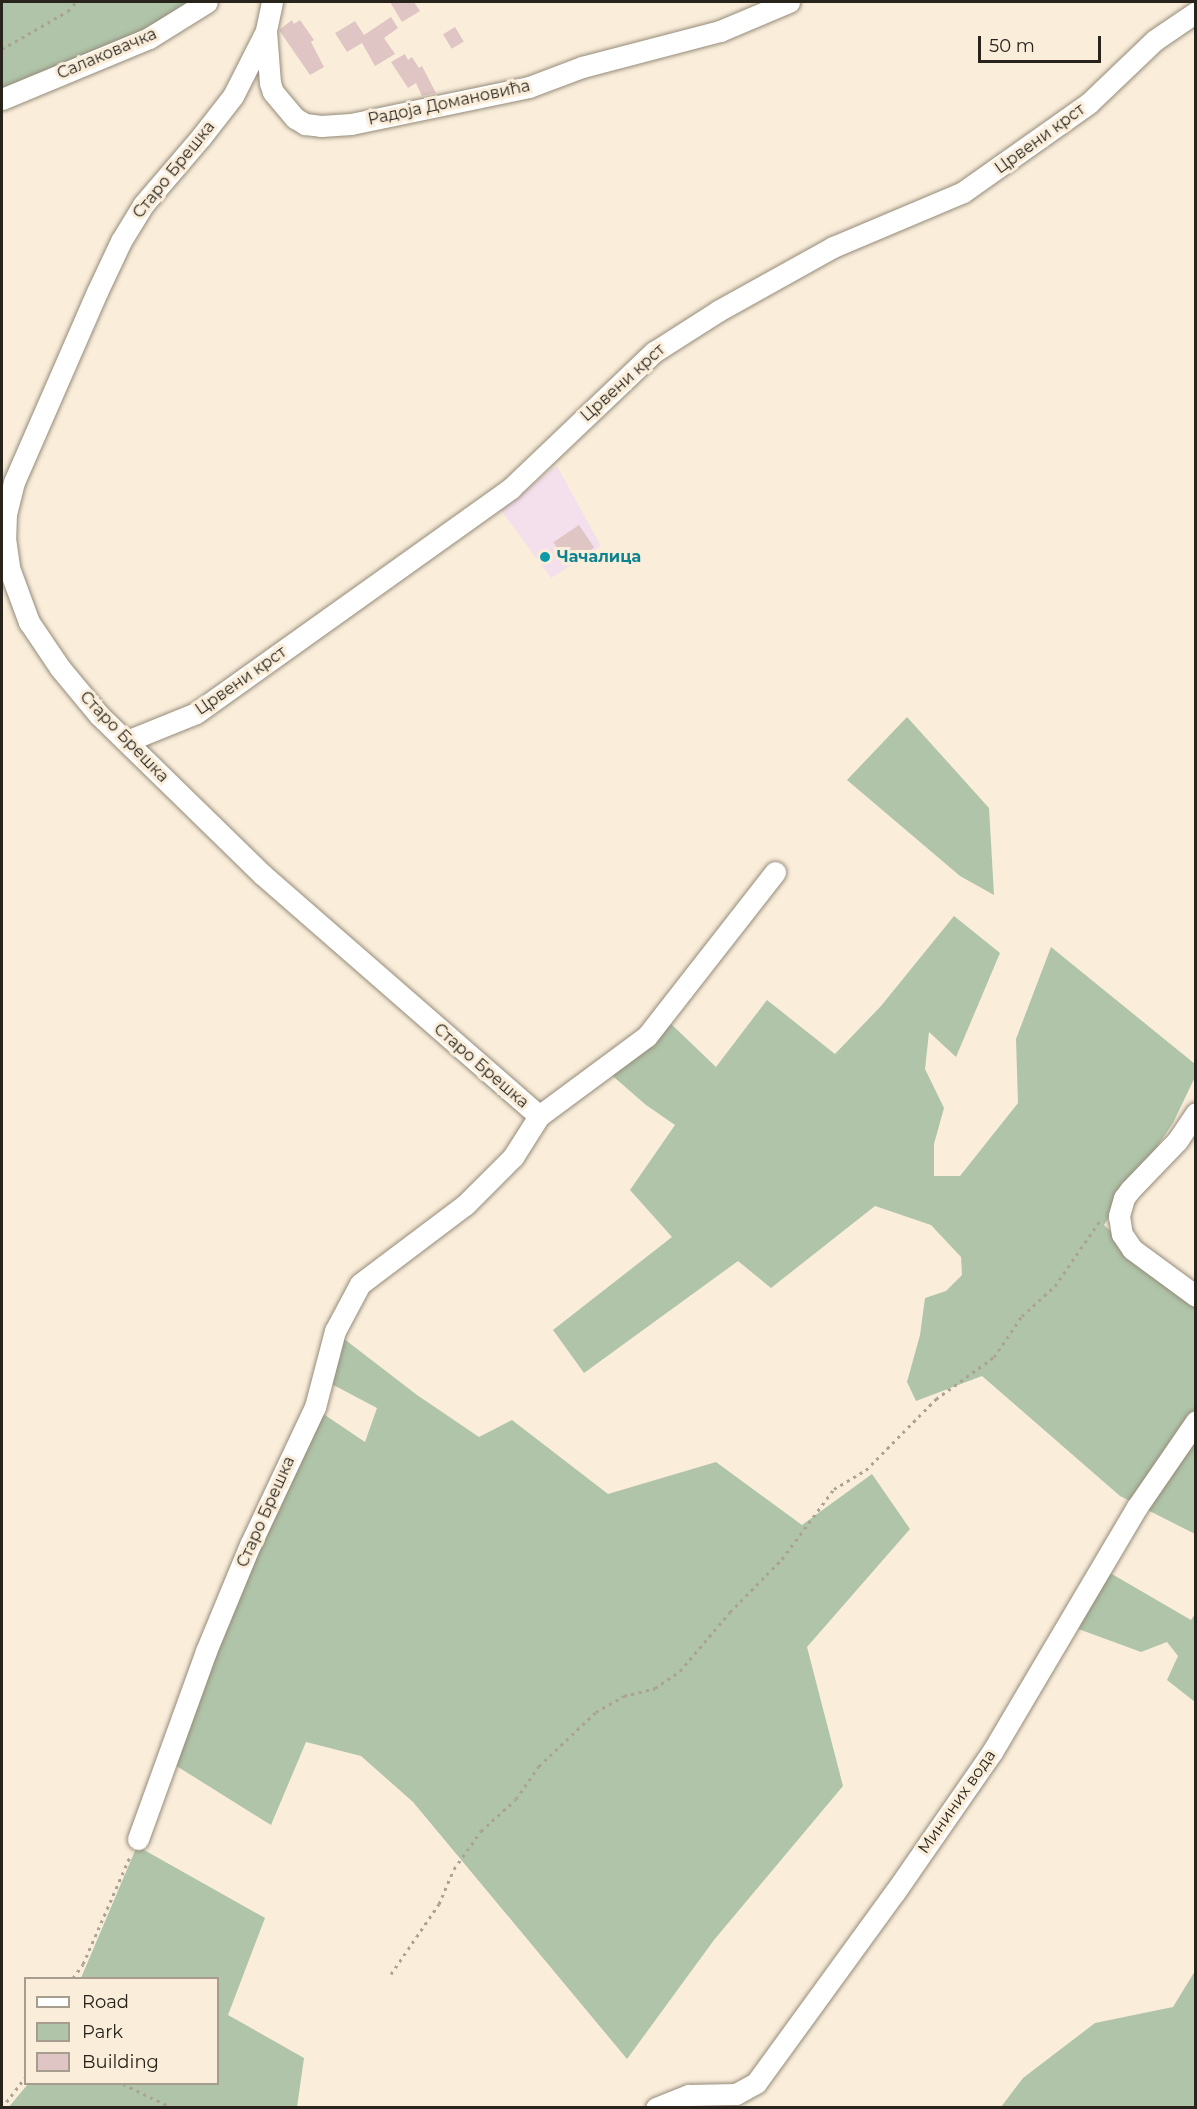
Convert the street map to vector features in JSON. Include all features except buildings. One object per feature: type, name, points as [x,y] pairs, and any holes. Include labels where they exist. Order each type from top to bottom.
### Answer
[{"type":"street","name":"Салаковачка","points":[[2,99],[149,38],[207,2]]},
{"type":"street","name":"Радоја Домановића","points":[[272,2],[266,31],[270,83],[283,105],[304,124],[335,125],[529,87],[582,66],[720,31],[789,2]]},
{"type":"street","name":"Црвени крст","points":[[127,741],[196,713],[511,488],[654,352],[718,311],[833,247],[963,192],[1089,103],[1155,40],[1196,12]]},
{"type":"street","name":"Старо Брешка","points":[[266,31],[232,96],[201,137],[143,205],[121,241],[14,482],[6,514],[5,538],[9,568],[29,622],[73,684],[99,715],[263,875],[539,1116]]},
{"type":"street","name":"Старо Брешка","points":[[138,1839],[206,1651],[250,1545],[315,1407],[335,1331],[360,1284],[465,1205],[513,1157],[539,1116],[647,1036],[775,872]]},
{"type":"street","points":[[1196,1113],[1177,1141],[1123,1200],[1120,1226],[1127,1242],[1196,1296]]},
{"type":"street","name":"Мининих вода","points":[[656,2108],[689,2095],[735,2094],[756,2083],[895,1892],[992,1752],[1137,1507],[1196,1421]]},
{"type":"path","points":[[2,50],[68,11],[76,2]]},
{"type":"path","points":[[391,1974],[439,1904],[454,1869],[481,1830],[516,1799],[539,1767],[596,1712],[624,1696],[656,1688],[680,1671],[730,1612],[782,1559],[834,1490],[866,1470],[936,1399],[994,1358],[1022,1316],[1055,1286],[1101,1218],[1123,1200]]},
{"type":"path","points":[[74,1977],[87,1957],[138,1839]]},
{"type":"path","points":[[2,2108],[24,2079]]},
{"type":"path","points":[[125,2085],[173,2108]]},
{"type":"shaded area","points":[[557,466],[601,546],[551,578],[500,509]]},
{"type":"green space","points":[[2,2],[207,2],[2,99]]},
{"type":"green space","points":[[907,717],[989,808],[994,895],[960,876],[847,780]]},
{"type":"green space","points":[[954,916],[1000,953],[956,1057],[929,1032],[925,1069],[944,1108],[934,1144],[934,1176],[960,1176],[1018,1103],[1016,1039],[1051,947],[1195,1064],[1195,1077],[1173,1123],[1104,1225],[1195,1308],[1195,1534],[1120,1496],[982,1376],[916,1401],[907,1382],[920,1335],[925,1298],[946,1291],[962,1275],[961,1257],[931,1225],[875,1206],[771,1288],[738,1261],[584,1373],[553,1330],[672,1237],[630,1190],[675,1125],[646,1105],[607,1071],[668,1021],[716,1067],[767,1000],[835,1054],[881,1006]]},
{"type":"green space","points":[[339,1335],[417,1395],[479,1437],[512,1420],[608,1494],[716,1462],[802,1525],[872,1474],[910,1529],[807,1647],[843,1786],[714,1940],[627,2059],[413,1802],[361,1756],[306,1742],[271,1825],[170,1762],[316,1409],[365,1442],[377,1408],[324,1380]]},
{"type":"green space","points":[[1105,1570],[1191,1620],[1195,1614],[1195,1702],[1167,1680],[1178,1656],[1167,1642],[1141,1652],[1073,1627]]},
{"type":"green space","points":[[137,1846],[265,1918],[228,2015],[304,2058],[297,2107],[8,2108],[27,2085],[219,2085],[219,1977],[81,1977]]},
{"type":"green space","points":[[1195,1971],[1195,2107],[1001,2107],[1023,2078],[1095,2023],[1173,2007]]},
{"type":"place","name":"Чачалица","points":[[545,557]]}]
